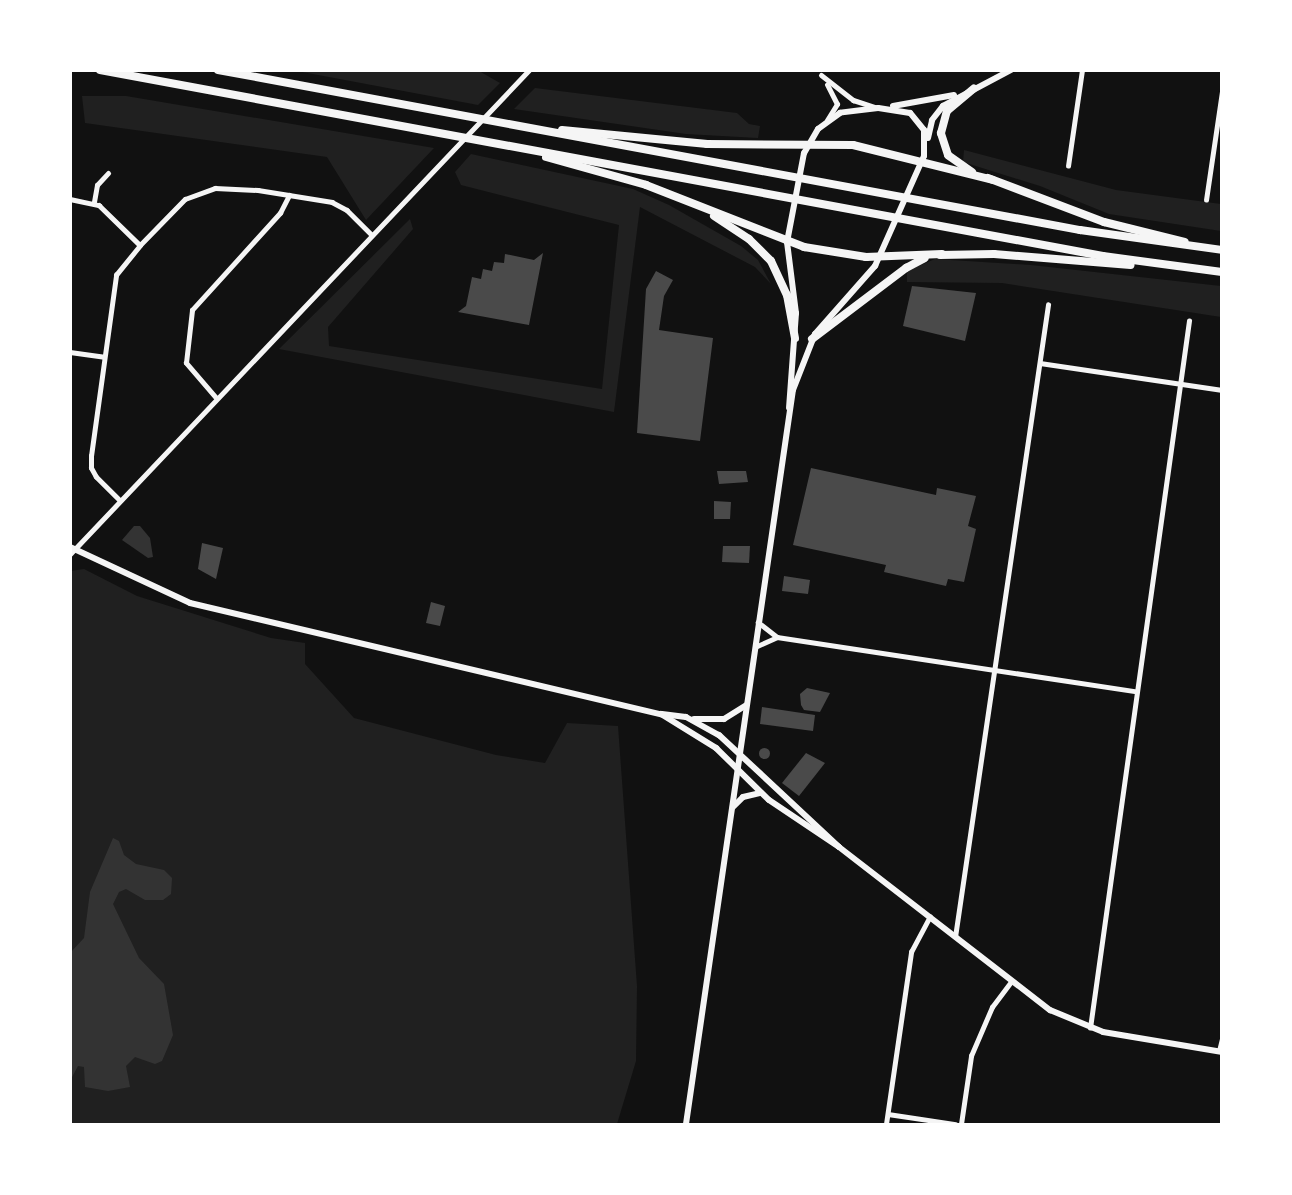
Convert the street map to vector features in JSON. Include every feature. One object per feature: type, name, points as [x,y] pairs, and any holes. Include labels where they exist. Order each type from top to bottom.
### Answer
[{"type":"highway","points":[[100,70],[1103,256],[1221,272]]},
{"type":"highway","points":[[218,70],[1080,230],[1221,250]]},
{"type":"highway","points":[[974,88],[945,114],[941,138],[953,160],[993,180]]},
{"type":"highway","points":[[507,124],[707,144],[809,143],[877,149],[993,180],[1111,224],[1221,250]]},
{"type":"highway","points":[[489,142],[638,182],[787,242],[829,252],[880,258],[942,254],[994,254],[1221,272]]},
{"type":"highway","points":[[708,212],[749,239],[771,261],[788,295],[795,338]]},
{"type":"highway","points":[[812,339],[906,268],[942,254]]},
{"type":"main road","points":[[789,408],[812,339],[862,285],[880,258],[922,161],[937,113],[974,88],[1011,70]]},
{"type":"main road","points":[[686,1125],[789,408],[796,307],[787,242],[801,164],[809,143],[826,121],[845,111],[926,103],[974,88]]},
{"type":"main road","points":[[878,108],[917,117],[927,145]]},
{"type":"main road","points":[[72,550],[190,603],[661,714],[691,719],[724,719],[746,705]]},
{"type":"main road","points":[[661,714],[717,748],[760,793],[799,824],[839,847]]},
{"type":"main road","points":[[691,719],[719,735],[839,847],[1050,1010],[1090,1028],[1220,1052]]},
{"type":"main road","points":[[732,807],[743,797],[760,793]]},
{"type":"street","points":[[72,550],[529,70]]},
{"type":"street","points":[[1068,166],[1082,70]]},
{"type":"street","points":[[819,73],[853,100],[878,108]]},
{"type":"street","points":[[819,73],[836,101],[835,111],[826,121]]},
{"type":"street","points":[[1206,200],[1221,91]]},
{"type":"street","points":[[94,202],[97,185],[108,173]]},
{"type":"street","points":[[120,501],[91,468],[116,275],[140,245],[181,203],[204,189],[289,195],[337,204],[372,235]]},
{"type":"street","points":[[216,398],[186,363],[192,310],[280,213],[289,195]]},
{"type":"street","points":[[70,199],[94,202],[140,245]]},
{"type":"street","points":[[955,937],[1048,305]]},
{"type":"street","points":[[1090,1028],[1189,321]]},
{"type":"street","points":[[70,352],[104,357]]},
{"type":"street","points":[[1040,363],[1221,390]]},
{"type":"street","points":[[758,622],[777,637],[1136,691]]},
{"type":"street","points":[[755,647],[777,637]]},
{"type":"street","points":[[886,1125],[911,952],[930,917]]},
{"type":"street","points":[[961,1125],[971,1056],[992,1007],[1011,982]]},
{"type":"street","points":[[1220,1052],[1221,1039]]},
{"type":"street","points":[[888,1114],[955,1125]]},
{"type":"shaded area","points":[[297,71],[479,71],[500,83],[478,105]]},
{"type":"shaded area","points":[[535,88],[737,113],[749,124],[760,126],[758,138],[686,134],[514,109]]},
{"type":"shaded area","points":[[82,96],[126,96],[434,148],[366,220],[327,157],[85,123]]},
{"type":"shaded area","points":[[964,150],[1116,190],[1221,204],[1221,231],[1109,214],[1040,186],[963,162]]},
{"type":"shaded area","points":[[471,154],[633,189],[669,205],[741,246],[758,260],[771,284],[755,267],[640,207],[614,412],[279,349],[410,219],[413,229],[328,327],[329,346],[602,389],[619,225],[461,185],[455,172]]},
{"type":"shaded area","points":[[935,259],[1031,265],[1221,286],[1221,317],[1002,283],[907,282],[907,271]]},
{"type":"shaded area","points":[[134,526],[140,526],[150,538],[153,557],[148,558],[122,540]]},
{"type":"shaded area","points":[[84,569],[137,596],[271,638],[305,643],[305,664],[354,718],[496,755],[545,763],[567,723],[618,726],[637,986],[636,1061],[617,1124],[71,1124],[70,571]]},
{"type":"shaded area","points":[[113,838],[119,841],[124,855],[136,864],[164,870],[172,878],[171,894],[163,900],[145,900],[126,889],[119,892],[113,904],[139,958],[164,984],[173,1035],[162,1061],[155,1064],[135,1057],[126,1066],[130,1087],[108,1091],[85,1087],[84,1067],[78,1066],[71,1079],[70,953],[84,938],[90,892]]},
{"type":"building","points":[[543,253],[529,325],[458,312],[466,306],[472,277],[481,279],[483,269],[492,271],[494,262],[504,263],[505,254],[534,260]]},
{"type":"building","points":[[656,271],[673,280],[664,296],[659,330],[713,338],[700,441],[637,433],[646,289]]},
{"type":"building","points":[[912,286],[976,293],[965,341],[903,326]]},
{"type":"building","points":[[811,468],[936,495],[937,488],[976,496],[968,526],[976,529],[964,582],[948,579],[946,586],[884,572],[886,565],[793,545]]},
{"type":"building","points":[[717,471],[746,471],[748,482],[719,484]]},
{"type":"building","points":[[714,501],[731,502],[730,519],[714,519]]},
{"type":"building","points":[[202,543],[223,548],[216,579],[198,569]]},
{"type":"building","points":[[723,546],[750,546],[749,563],[722,562]]},
{"type":"building","points":[[784,576],[810,580],[808,594],[782,591]]},
{"type":"building","points":[[431,602],[445,606],[440,626],[426,623]]},
{"type":"building","points":[[807,688],[830,693],[820,712],[804,710],[801,705],[800,694]]},
{"type":"building","points":[[762,707],[815,715],[813,731],[760,724]]},
{"type":"building","points":[[764,747],[770,753],[764,759],[758,753]]},
{"type":"building","points":[[806,753],[825,763],[799,796],[782,783]]}]
